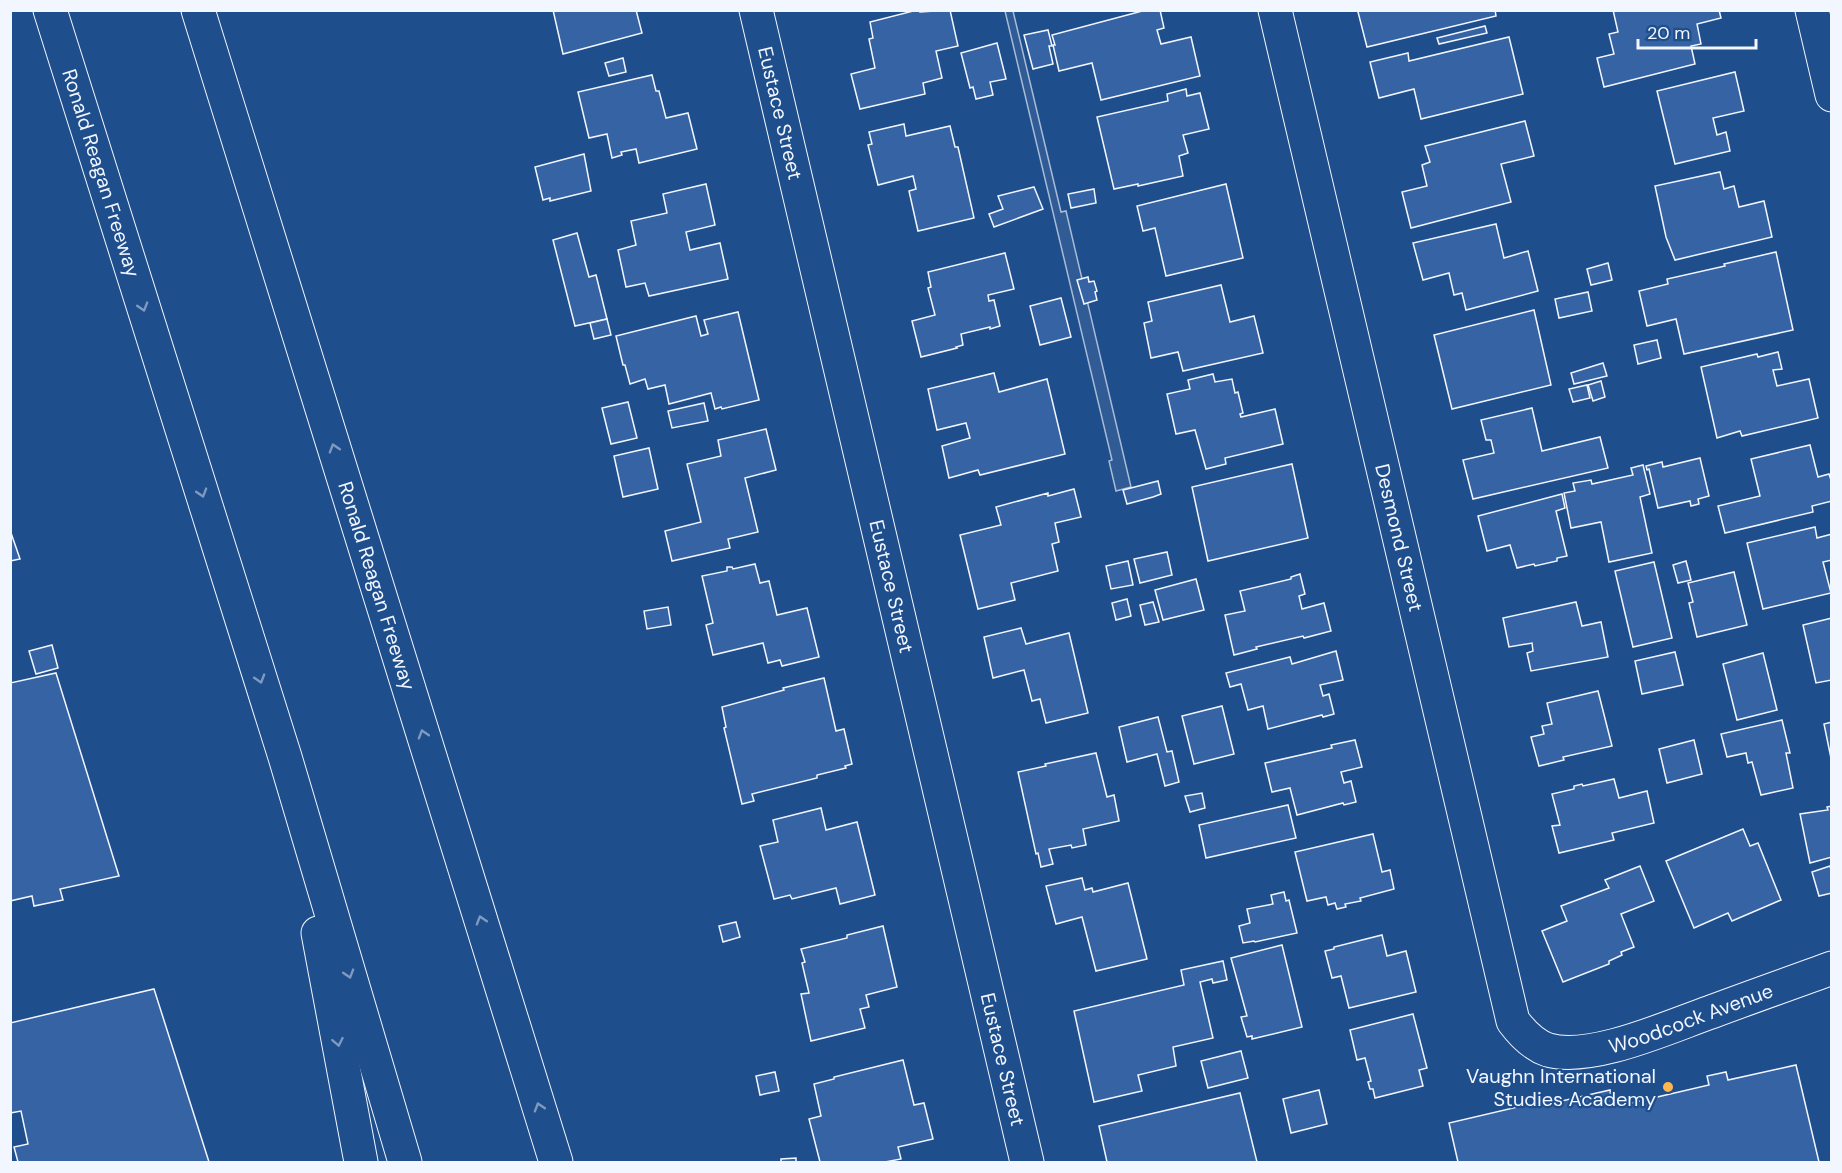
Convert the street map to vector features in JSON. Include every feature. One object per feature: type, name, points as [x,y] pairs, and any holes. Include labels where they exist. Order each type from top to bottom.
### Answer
[{"type":"main road","name":"Ronald Reagan Freeway","points":[[50,10],[285,757],[405,1162]]},
{"type":"main road","name":"Ronald Reagan Freeway","points":[[198,10],[556,1162]]},
{"type":"main road","name":"Eustace Street","points":[[756,10],[1027,1162]]},
{"type":"main road","name":"Desmond Street","points":[[1275,10],[1513,1022],[1526,1037],[1547,1049]]},
{"type":"main road","points":[[1812,10],[1832,95]]},
{"type":"main road","points":[[285,757],[361,1162]]},
{"type":"main road","name":"Woodcock Avenue","points":[[1547,1049],[1571,1053],[1637,1038],[1832,968]]},
{"type":"shaded area","points":[[1005,11],[1013,11],[1061,212],[1066,211],[1131,487],[1116,491],[1109,461],[1112,460]]},
{"type":"building","points":[[553,10],[636,10],[642,33],[563,54]]},
{"type":"building","points":[[917,10],[920,12],[950,10],[958,46],[936,51],[942,78],[923,83],[925,94],[860,109],[851,74],[875,68],[869,39],[873,38],[870,22]]},
{"type":"building","points":[[1146,10],[1160,10],[1164,28],[1157,30],[1161,44],[1191,37],[1200,76],[1101,100],[1092,63],[1059,71],[1052,35]]},
{"type":"building","points":[[1360,10],[1495,10],[1496,16],[1367,47],[1358,12]]},
{"type":"building","points":[[1613,10],[1719,10],[1721,18],[1697,24],[1701,44],[1691,46],[1695,64],[1604,87],[1597,58],[1614,54],[1609,34],[1618,32]]},
{"type":"building","points":[[1485,26],[1487,33],[1439,44],[1437,38]]},
{"type":"building","points":[[1048,30],[1053,64],[1033,69],[1024,35]]},
{"type":"building","points":[[1509,37],[1523,94],[1421,119],[1414,89],[1379,98],[1370,62],[1408,53],[1409,61]]},
{"type":"building","points":[[997,43],[1006,79],[990,82],[993,95],[976,99],[973,87],[970,88],[961,53]]},
{"type":"building","points":[[623,58],[626,72],[609,76],[605,63]]},
{"type":"building","points":[[1735,72],[1744,111],[1713,118],[1717,135],[1726,132],[1730,151],[1675,164],[1657,91]]},
{"type":"building","points":[[652,75],[666,118],[688,113],[697,149],[639,163],[636,149],[621,152],[622,155],[612,158],[607,134],[589,138],[578,92]]},
{"type":"building","points":[[1186,89],[1187,96],[1200,93],[1209,129],[1183,135],[1188,153],[1179,156],[1183,176],[1114,189],[1097,117],[1168,101],[1167,94]]},
{"type":"building","points":[[1525,121],[1534,156],[1501,164],[1511,202],[1411,228],[1402,192],[1427,186],[1422,165],[1430,162],[1425,146]]},
{"type":"building","points":[[904,124],[906,136],[950,126],[955,147],[958,147],[974,218],[918,231],[909,191],[916,189],[913,176],[878,185],[868,145],[872,144],[869,132]]},
{"type":"building","points":[[584,154],[591,191],[550,201],[550,198],[543,200],[535,167]]},
{"type":"building","points":[[1720,172],[1724,189],[1734,186],[1739,207],[1764,201],[1772,237],[1675,260],[1666,237],[1655,186]]},
{"type":"building","points":[[706,184],[715,225],[686,232],[690,250],[720,243],[728,279],[649,296],[645,283],[626,287],[618,250],[636,245],[631,221],[667,213],[663,194]]},
{"type":"building","points":[[1226,184],[1243,258],[1166,276],[1155,228],[1143,231],[1137,206]]},
{"type":"building","points":[[1034,187],[1043,209],[994,227],[989,214],[1003,209],[998,196]]},
{"type":"building","points":[[1094,189],[1096,203],[1071,208],[1068,194]]},
{"type":"building","points":[[1496,224],[1504,258],[1528,251],[1538,291],[1466,310],[1462,293],[1454,295],[1449,273],[1423,280],[1413,243]]},
{"type":"building","points":[[577,233],[589,277],[596,275],[607,319],[575,326],[553,240]]},
{"type":"building","points":[[1776,252],[1793,330],[1684,354],[1676,319],[1647,326],[1639,291],[1668,284],[1667,279]]},
{"type":"building","points":[[1005,253],[1014,289],[988,295],[989,301],[994,300],[1000,326],[961,334],[963,345],[921,357],[912,321],[935,315],[928,288],[931,287],[928,272]]},
{"type":"building","points":[[1608,263],[1612,280],[1591,285],[1587,269]]},
{"type":"building","points":[[1088,277],[1089,282],[1094,281],[1097,300],[1084,304],[1077,280]]},
{"type":"building","points":[[1221,285],[1230,322],[1254,316],[1263,353],[1183,371],[1178,352],[1151,358],[1144,323],[1152,321],[1148,302]]},
{"type":"building","points":[[1588,292],[1592,311],[1559,318],[1555,299]]},
{"type":"building","points":[[1061,298],[1071,337],[1040,345],[1030,306]]},
{"type":"building","points":[[1534,310],[1551,385],[1452,409],[1434,335]]},
{"type":"building","points":[[738,312],[759,400],[715,409],[711,393],[669,404],[665,385],[648,389],[645,379],[630,384],[616,336],[696,316],[701,336],[708,334],[704,320]]},
{"type":"building","points":[[607,319],[611,335],[594,339],[590,323]]},
{"type":"building","points":[[1657,340],[1661,358],[1638,364],[1634,345]]},
{"type":"building","points":[[1778,352],[1782,369],[1773,370],[1777,386],[1809,379],[1818,418],[1742,436],[1740,431],[1717,438],[1701,367],[1757,354],[1758,357]]},
{"type":"building","points":[[1603,363],[1607,376],[1574,384],[1571,373]]},
{"type":"building","points":[[994,373],[999,392],[1047,379],[1065,454],[980,475],[978,470],[949,478],[942,446],[970,438],[966,423],[937,430],[928,389]]},
{"type":"building","points":[[1213,374],[1215,382],[1232,379],[1243,413],[1240,414],[1241,417],[1275,409],[1283,444],[1225,458],[1226,464],[1206,469],[1195,430],[1176,434],[1167,394],[1190,389],[1188,380]]},
{"type":"building","points":[[1601,381],[1605,397],[1593,401],[1588,385]]},
{"type":"building","points":[[1587,385],[1590,398],[1573,402],[1569,389]]},
{"type":"building","points":[[628,402],[637,438],[611,444],[602,408]]},
{"type":"building","points":[[704,403],[708,421],[672,428],[668,411]]},
{"type":"building","points":[[1532,408],[1542,451],[1600,437],[1608,468],[1473,499],[1463,460],[1494,453],[1491,440],[1486,440],[1481,420]]},
{"type":"building","points":[[766,429],[776,470],[745,478],[758,532],[728,539],[730,548],[672,561],[665,531],[701,522],[687,464],[721,456],[718,440]]},
{"type":"building","points":[[1810,445],[1818,477],[1829,474],[1832,483],[1832,501],[1812,506],[1813,512],[1725,533],[1718,506],[1760,496],[1751,459]]},
{"type":"building","points":[[649,448],[658,489],[623,497],[614,456]]},
{"type":"building","points":[[1700,458],[1709,496],[1698,499],[1699,504],[1691,506],[1690,501],[1658,508],[1649,469],[1647,470],[1646,466],[1662,462],[1663,467]]},
{"type":"building","points":[[1292,464],[1308,538],[1208,561],[1192,487]]},
{"type":"building","points":[[1643,465],[1650,494],[1640,497],[1652,553],[1609,562],[1601,522],[1571,528],[1564,493],[1575,491],[1573,483],[1591,480],[1592,484],[1633,475],[1631,468]]},
{"type":"building","points":[[1158,481],[1161,494],[1127,504],[1123,490]]},
{"type":"building","points":[[1074,489],[1081,517],[1055,523],[1059,542],[1052,544],[1058,571],[1011,583],[1015,600],[978,609],[960,535],[1001,525],[996,507],[1048,493],[1048,496]]},
{"type":"building","points":[[1562,494],[1565,508],[1556,511],[1567,556],[1557,558],[1557,561],[1517,568],[1510,545],[1487,551],[1478,516]]},
{"type":"building","points":[[1815,527],[1817,538],[1832,534],[1832,560],[1823,562],[1831,593],[1763,609],[1747,543]]},
{"type":"building","points":[[10,530],[20,559],[10,561]]},
{"type":"building","points":[[1167,552],[1172,575],[1140,583],[1134,559]]},
{"type":"building","points":[[1128,561],[1133,585],[1111,589],[1106,566]]},
{"type":"building","points":[[1686,561],[1691,580],[1678,583],[1673,565]]},
{"type":"building","points":[[1654,562],[1672,638],[1633,647],[1615,571]]},
{"type":"building","points":[[755,564],[760,583],[769,581],[777,615],[807,608],[819,657],[782,666],[780,660],[768,663],[763,643],[713,655],[706,625],[713,623],[702,576],[727,571],[727,567],[733,569]]},
{"type":"building","points":[[1734,572],[1747,625],[1697,637],[1689,603],[1693,602],[1688,583]]},
{"type":"building","points":[[1300,574],[1305,594],[1299,596],[1302,609],[1324,603],[1331,631],[1256,647],[1257,649],[1234,655],[1225,615],[1245,611],[1240,591],[1291,579]]},
{"type":"building","points":[[1196,579],[1204,610],[1163,620],[1155,590]]},
{"type":"building","points":[[1127,599],[1131,616],[1116,620],[1112,603]]},
{"type":"building","points":[[1153,602],[1159,622],[1145,625],[1140,605]]},
{"type":"building","points":[[1576,602],[1582,626],[1601,622],[1608,657],[1531,671],[1527,653],[1533,651],[1532,643],[1509,647],[1503,618]]},
{"type":"building","points":[[668,607],[671,625],[647,629],[644,611]]},
{"type":"building","points":[[1832,618],[1832,680],[1816,683],[1803,625]]},
{"type":"building","points":[[1021,628],[1026,644],[1069,633],[1088,713],[1046,723],[1040,699],[1032,701],[1024,670],[993,678],[984,637]]},
{"type":"building","points":[[52,645],[58,668],[36,674],[29,651]]},
{"type":"building","points":[[1336,651],[1343,680],[1320,685],[1323,696],[1329,694],[1334,714],[1268,729],[1263,706],[1248,710],[1241,684],[1230,687],[1226,673],[1290,657],[1292,664]]},
{"type":"building","points":[[1675,652],[1683,685],[1642,694],[1635,661]]},
{"type":"building","points":[[1763,653],[1777,710],[1737,720],[1723,664]]},
{"type":"building","points":[[56,673],[119,876],[60,889],[63,900],[34,906],[32,896],[10,901],[10,683]]},
{"type":"building","points":[[824,678],[836,731],[844,729],[852,764],[845,766],[846,768],[817,775],[817,778],[752,794],[754,801],[742,804],[724,728],[726,727],[722,707]]},
{"type":"building","points":[[1598,691],[1612,746],[1563,757],[1564,760],[1539,766],[1531,737],[1544,734],[1542,726],[1552,724],[1547,703]]},
{"type":"building","points":[[1222,706],[1234,754],[1194,764],[1182,716]]},
{"type":"building","points":[[1158,717],[1167,752],[1172,751],[1179,782],[1165,786],[1157,754],[1127,762],[1119,727]]},
{"type":"building","points":[[1782,720],[1790,753],[1786,753],[1793,788],[1761,795],[1752,762],[1748,763],[1746,753],[1727,757],[1721,734]]},
{"type":"building","points":[[1832,722],[1832,763],[1824,724]]},
{"type":"building","points":[[1355,740],[1362,767],[1341,772],[1344,783],[1351,781],[1356,802],[1344,805],[1343,803],[1297,815],[1290,788],[1272,792],[1265,763],[1332,748],[1331,745]]},
{"type":"building","points":[[1694,740],[1702,774],[1667,783],[1659,749]]},
{"type":"building","points":[[1096,753],[1107,797],[1114,795],[1119,821],[1083,829],[1086,845],[1049,849],[1053,864],[1041,867],[1038,853],[1036,854],[1018,772]]},
{"type":"building","points":[[1614,779],[1619,798],[1647,791],[1654,823],[1612,833],[1614,840],[1559,853],[1552,826],[1560,825],[1552,794],[1574,789],[1574,786],[1582,784],[1583,786]]},
{"type":"building","points":[[1202,793],[1205,808],[1190,812],[1185,796]]},
{"type":"building","points":[[1288,805],[1296,838],[1206,858],[1199,825]]},
{"type":"building","points":[[1832,806],[1832,857],[1810,863],[1800,814],[1828,810],[1827,807]]},
{"type":"building","points":[[821,808],[826,830],[857,822],[875,895],[840,904],[836,888],[792,899],[790,895],[774,899],[760,846],[778,842],[773,820]]},
{"type":"building","points":[[1743,829],[1750,846],[1758,843],[1781,900],[1732,921],[1728,913],[1694,928],[1666,861]]},
{"type":"building","points":[[1373,834],[1382,872],[1390,870],[1394,889],[1360,898],[1361,901],[1345,904],[1346,907],[1337,909],[1335,903],[1328,905],[1326,897],[1307,901],[1295,852]]},
{"type":"building","points":[[1640,866],[1654,901],[1621,914],[1634,947],[1621,952],[1622,955],[1609,961],[1609,964],[1563,982],[1542,931],[1567,921],[1561,906],[1609,888],[1605,880]]},
{"type":"building","points":[[1830,866],[1832,893],[1819,896],[1812,872]]},
{"type":"building","points":[[1082,878],[1085,890],[1092,888],[1093,892],[1128,883],[1147,959],[1096,971],[1082,917],[1056,924],[1046,886]]},
{"type":"building","points":[[1284,892],[1286,901],[1289,900],[1297,933],[1243,943],[1239,926],[1250,923],[1247,909],[1273,904],[1271,895]]},
{"type":"building","points":[[736,922],[740,937],[723,942],[719,926]]},
{"type":"building","points":[[883,926],[897,987],[866,995],[869,1007],[860,1009],[865,1028],[811,1041],[801,994],[809,993],[801,949],[847,938],[847,935]]},
{"type":"building","points":[[1382,935],[1387,956],[1406,951],[1416,992],[1349,1008],[1341,976],[1332,978],[1325,951]]},
{"type":"building","points":[[1282,945],[1302,1027],[1252,1039],[1252,1036],[1247,1037],[1241,1017],[1247,1016],[1231,958]]},
{"type":"building","points":[[1223,961],[1227,980],[1213,983],[1212,979],[1200,982],[1213,1038],[1173,1047],[1176,1066],[1138,1075],[1142,1091],[1094,1102],[1074,1011],[1184,985],[1181,970]]},
{"type":"building","points":[[154,989],[209,1162],[18,1162],[14,1147],[28,1144],[21,1111],[10,1113],[10,1023]]},
{"type":"building","points":[[1413,1014],[1427,1068],[1419,1070],[1423,1086],[1375,1098],[1368,1082],[1371,1081],[1365,1058],[1357,1060],[1350,1030]]},
{"type":"building","points":[[1241,1051],[1248,1078],[1208,1088],[1201,1061]]},
{"type":"building","points":[[903,1060],[914,1105],[924,1103],[933,1139],[898,1147],[901,1159],[885,1162],[820,1162],[809,1119],[821,1116],[814,1084]]},
{"type":"building","points":[[1796,1065],[1819,1162],[1458,1162],[1449,1123],[1560,1097],[1562,1101],[1610,1090],[1611,1099],[1625,1097],[1627,1104],[1709,1085],[1707,1076],[1726,1072],[1728,1080]]},
{"type":"building","points":[[775,1072],[779,1091],[760,1095],[756,1076]]},
{"type":"building","points":[[1319,1090],[1327,1124],[1291,1133],[1283,1099]]},
{"type":"building","points":[[1240,1093],[1257,1162],[1107,1162],[1099,1126]]},
{"type":"building","points":[[796,1158],[796,1162],[781,1162],[781,1159]]},
{"type":"place","name":"Vaughn International Studies Academy","points":[[1668,1087]]}]
